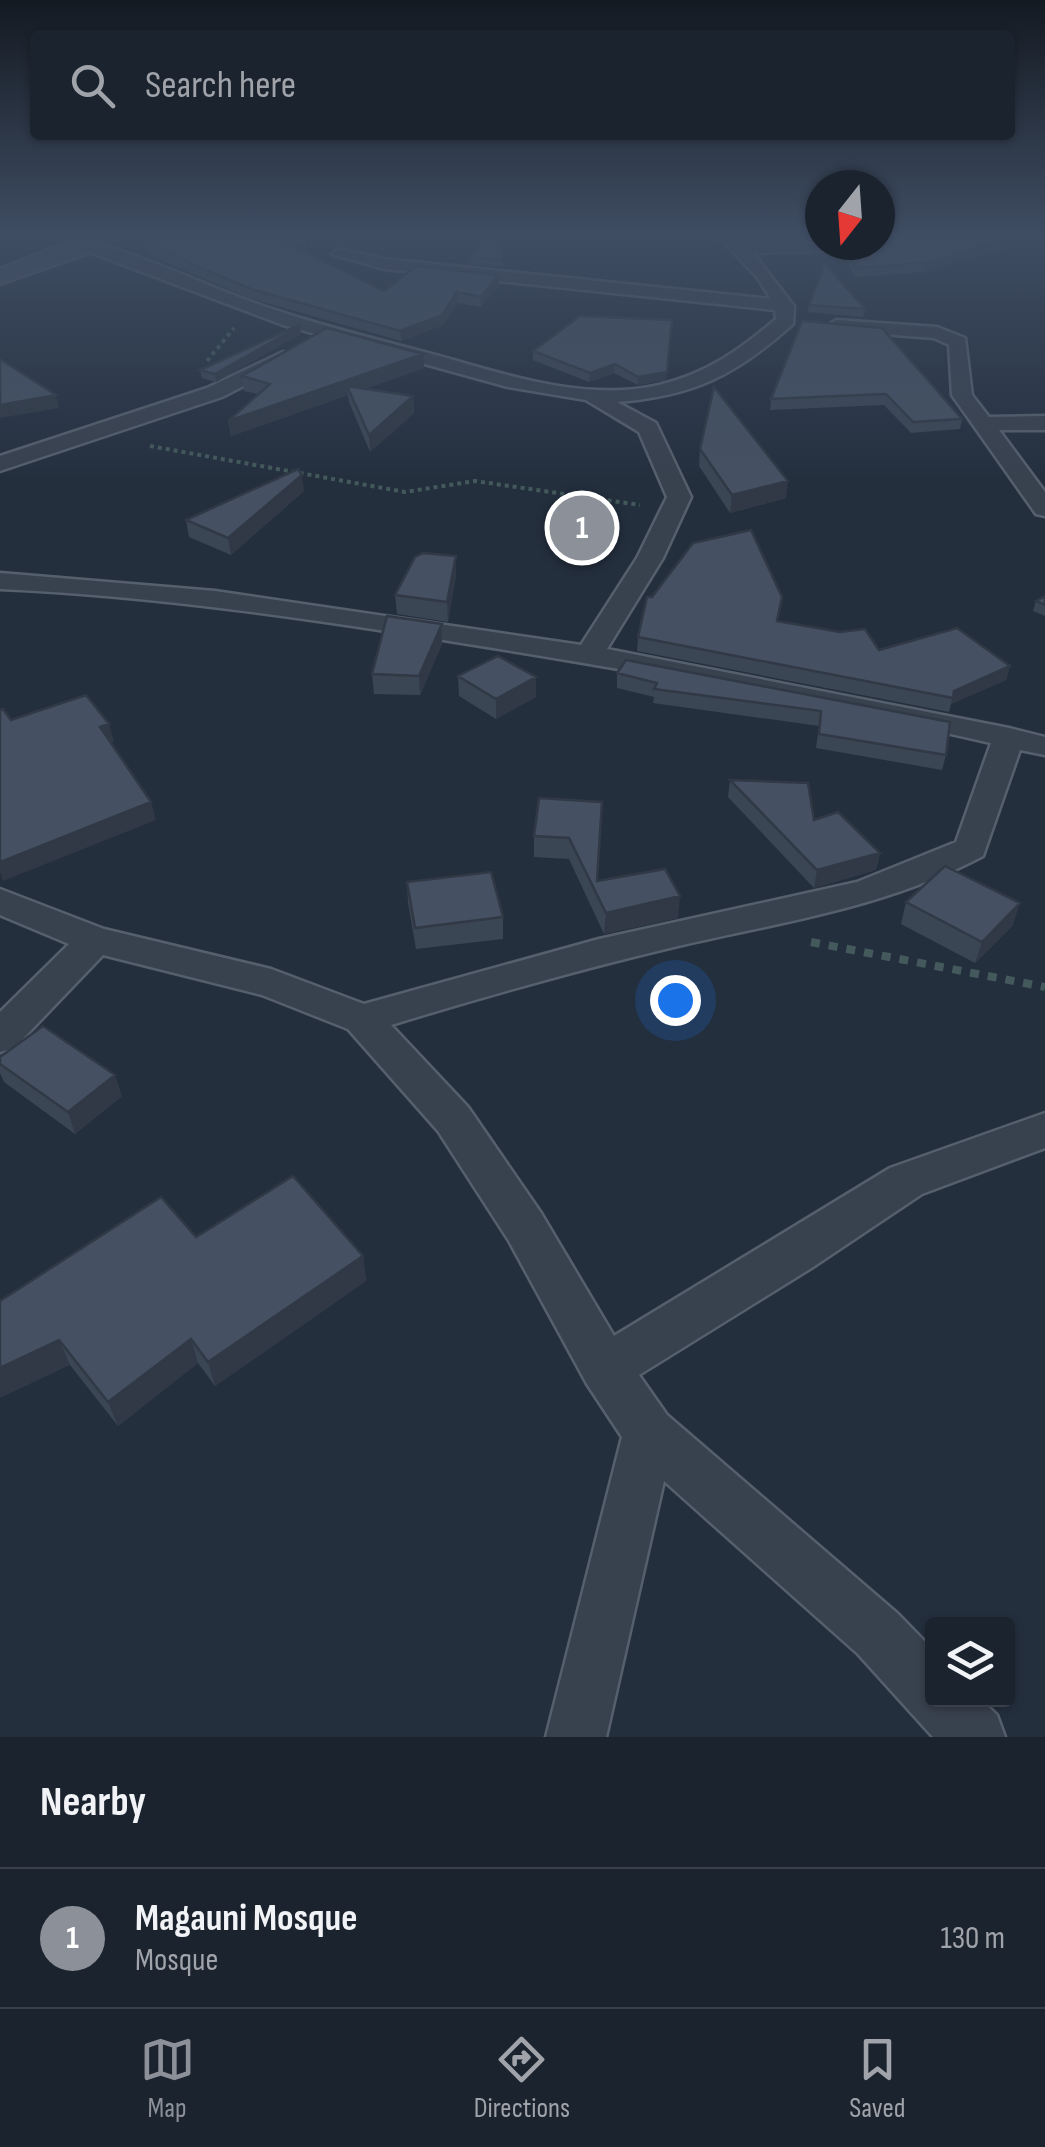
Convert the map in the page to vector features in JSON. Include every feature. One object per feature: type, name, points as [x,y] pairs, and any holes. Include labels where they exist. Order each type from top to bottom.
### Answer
[{"type":"street","points":[[282,317],[526,387],[596,398],[659,392],[724,370],[762,346],[783,317]]},
{"type":"street","points":[[814,317],[950,337],[958,342],[962,395],[1045,509]]},
{"type":"street","points":[[0,464],[68,436],[205,400],[258,374],[327,330]]},
{"type":"street","points":[[589,655],[676,511],[679,497],[648,428],[596,398]]},
{"type":"street","points":[[981,424],[1045,423]]},
{"type":"street","points":[[0,580],[174,590],[589,655],[776,686],[1045,746]]},
{"type":"street","points":[[362,1019],[540,965],[838,897],[934,870],[970,848],[1009,737]]},
{"type":"street","points":[[0,901],[96,940],[271,983],[362,1019],[453,1119],[525,1226],[605,1368],[649,1433],[878,1634],[925,1684]]},
{"type":"street","points":[[0,1037],[96,940]]},
{"type":"street","points":[[605,1368],[798,1254],[906,1182],[1045,1130]]},
{"type":"street","points":[[576,1737],[649,1433]]},
{"type":"street","points":[[946,1707],[975,1737]]},
{"type":"path","points":[[115,423],[156,448],[382,489],[428,491],[475,481],[676,511]]},
{"type":"path","points":[[801,941],[1045,986]]},
{"type":"building","points":[[351,317],[437,317],[400,331]]},
{"type":"building","points":[[579,317],[672,320],[667,372],[638,377],[615,364],[590,373],[533,351]]},
{"type":"building","points":[[802,321],[882,328],[962,419],[913,422],[886,394],[771,399]]},
{"type":"building","points":[[299,325],[215,374],[200,370]]},
{"type":"building","points":[[327,328],[423,354],[228,421],[270,384],[242,376]]},
{"type":"building","points":[[0,359],[56,395],[0,405]]},
{"type":"building","points":[[347,386],[413,396],[369,435]]},
{"type":"building","points":[[714,387],[788,481],[732,495],[700,449]]},
{"type":"building","points":[[298,469],[302,475],[228,538],[186,520]]},
{"type":"building","points":[[751,530],[782,597],[777,621],[840,632],[865,629],[879,650],[957,628],[1010,666],[954,691],[953,698],[638,637],[647,597],[652,597],[693,543]]},
{"type":"building","points":[[423,553],[456,556],[447,602],[395,595],[415,557]]},
{"type":"building","points":[[387,616],[442,624],[419,676],[372,674]]},
{"type":"building","points":[[498,656],[536,677],[496,699],[458,676]]},
{"type":"building","points":[[626,660],[950,722],[946,755],[819,734],[821,711],[654,689],[657,683],[617,673]]},
{"type":"building","points":[[86,695],[109,724],[100,727],[151,802],[0,862],[0,710],[11,720]]},
{"type":"building","points":[[730,780],[808,783],[814,820],[838,812],[880,853],[817,870]]},
{"type":"building","points":[[539,798],[602,802],[597,881],[665,869],[680,896],[606,913],[569,838],[534,836]]},
{"type":"building","points":[[945,866],[1020,903],[982,942],[906,902]]},
{"type":"building","points":[[491,872],[503,917],[415,928],[407,882]]},
{"type":"building","points":[[43,1026],[115,1075],[68,1112],[0,1064],[0,1057]]},
{"type":"building","points":[[293,1176],[363,1256],[208,1362],[191,1339],[108,1402],[59,1340],[0,1368],[0,1301],[161,1197],[196,1237]]},
{"type":"place","name":"Magauni Mosque","points":[[582,528]]}]
